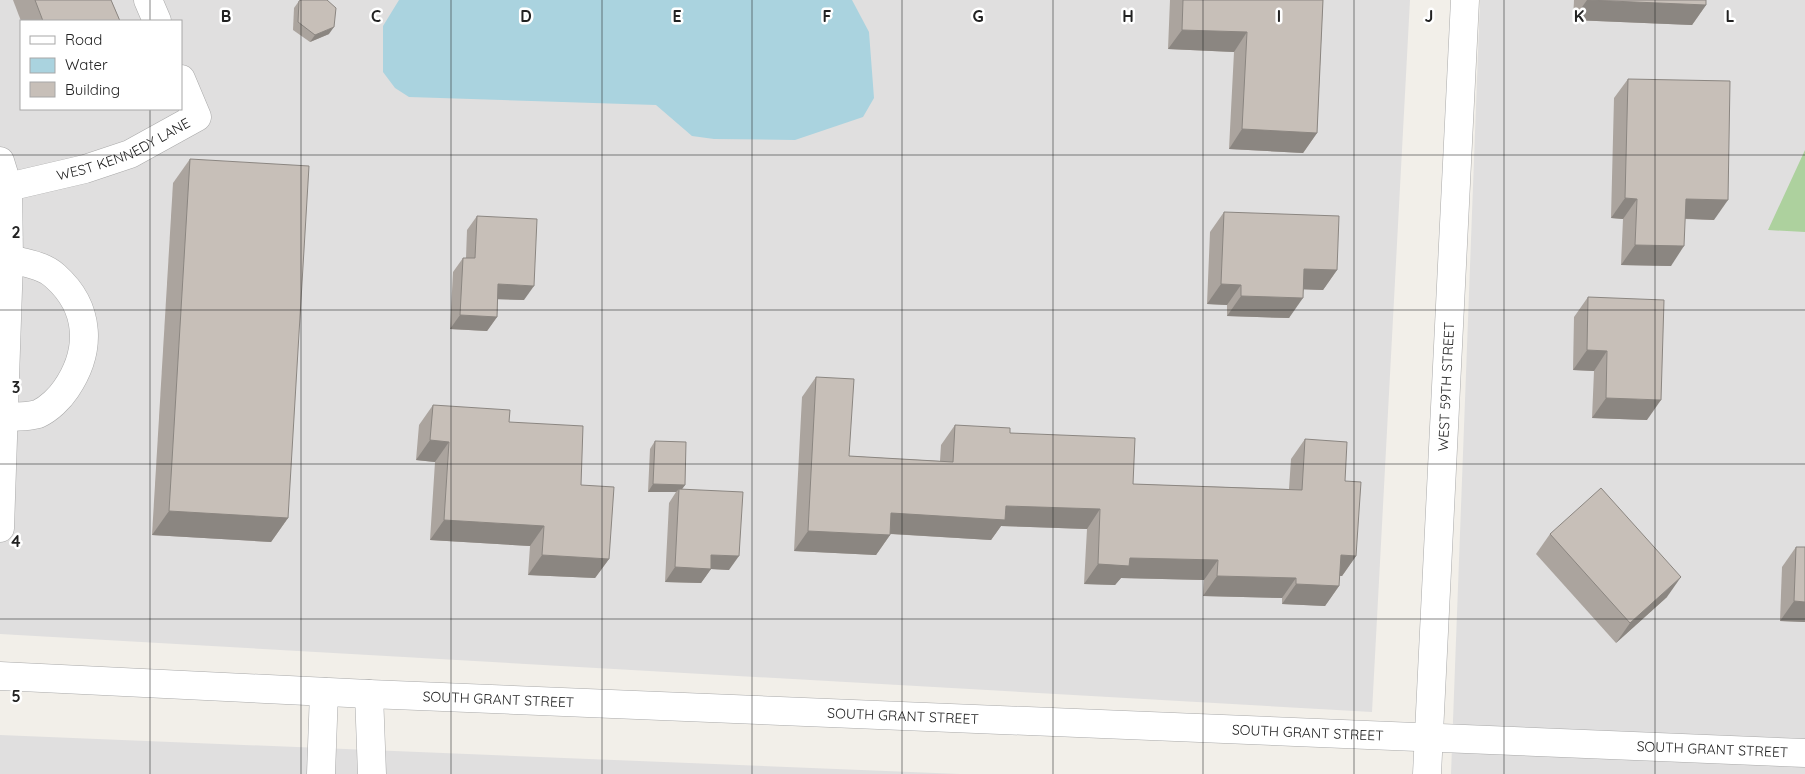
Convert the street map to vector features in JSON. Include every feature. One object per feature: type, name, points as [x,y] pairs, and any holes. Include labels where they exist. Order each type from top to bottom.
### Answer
[{"type":"street","points":[[148,0],[157,20]]},
{"type":"street","name":"WEST 59TH STREET","points":[[1428,774],[1465,0]]},
{"type":"street","name":"WEST KENNEDY LANE","points":[[8,187],[85,169],[130,154],[197,117],[182,81]]},
{"type":"street","points":[[0,161],[8,187],[9,259],[2,417],[0,528]]},
{"type":"street","points":[[2,417],[38,414],[59,399],[77,372],[85,347],[82,321],[74,298],[55,275],[38,266],[9,259]]},
{"type":"street","name":"SOUTH GRANT STREET","points":[[0,676],[369,694],[1805,753]]},
{"type":"street","points":[[321,774],[324,692]]},
{"type":"street","points":[[369,694],[372,774]]},
{"type":"shaded area","points":[[0,0],[1410,0],[1372,712],[0,634]]},
{"type":"shaded area","points":[[1480,0],[1805,0],[1805,774],[1451,774]]},
{"type":"shaded area","points":[[0,735],[960,774],[0,774]]},
{"type":"green space","points":[[1805,150],[1805,232],[1768,230]]},
{"type":"water","points":[[399,0],[852,0],[869,32],[874,98],[863,117],[795,140],[714,139],[692,136],[656,105],[409,97],[395,88],[383,72],[383,26]]},
{"type":"building","points":[[35,0],[111,0],[120,20],[43,20]]},
{"type":"building","points":[[327,0],[336,8],[334,27],[315,35],[298,22],[299,1]]},
{"type":"building","points":[[1183,0],[1323,0],[1317,133],[1242,129],[1247,32],[1182,30]]},
{"type":"building","points":[[1587,0],[1706,0],[1706,5]]},
{"type":"building","points":[[1628,79],[1730,81],[1728,200],[1686,199],[1684,246],[1635,245],[1637,199],[1625,198]]},
{"type":"building","points":[[190,159],[309,166],[288,518],[169,511]]},
{"type":"building","points":[[1224,212],[1339,216],[1337,270],[1304,269],[1303,298],[1241,296],[1241,285],[1221,284]]},
{"type":"building","points":[[477,216],[537,219],[534,286],[498,284],[497,317],[460,315],[463,258],[475,258]]},
{"type":"building","points":[[1588,297],[1664,300],[1661,400],[1606,398],[1607,351],[1587,350]]},
{"type":"building","points":[[816,377],[854,379],[849,456],[953,462],[955,425],[1010,428],[1010,433],[1135,438],[1133,484],[1302,490],[1305,439],[1347,442],[1345,481],[1361,482],[1356,556],[1341,555],[1339,586],[1296,584],[1296,578],[1217,576],[1218,560],[1130,558],[1129,566],[1098,564],[1100,509],[1006,506],[1005,520],[891,513],[890,535],[808,531]]},
{"type":"building","points":[[433,405],[510,410],[509,422],[583,426],[581,485],[614,487],[609,559],[542,555],[544,526],[444,520],[449,442],[430,440]]},
{"type":"building","points":[[655,441],[686,442],[685,485],[653,484]]},
{"type":"building","points":[[1601,488],[1681,577],[1630,623],[1550,534]]},
{"type":"building","points":[[679,489],[743,492],[739,556],[711,555],[711,569],[675,567]]},
{"type":"building","points":[[1796,547],[1805,547],[1805,602],[1794,601]]}]
